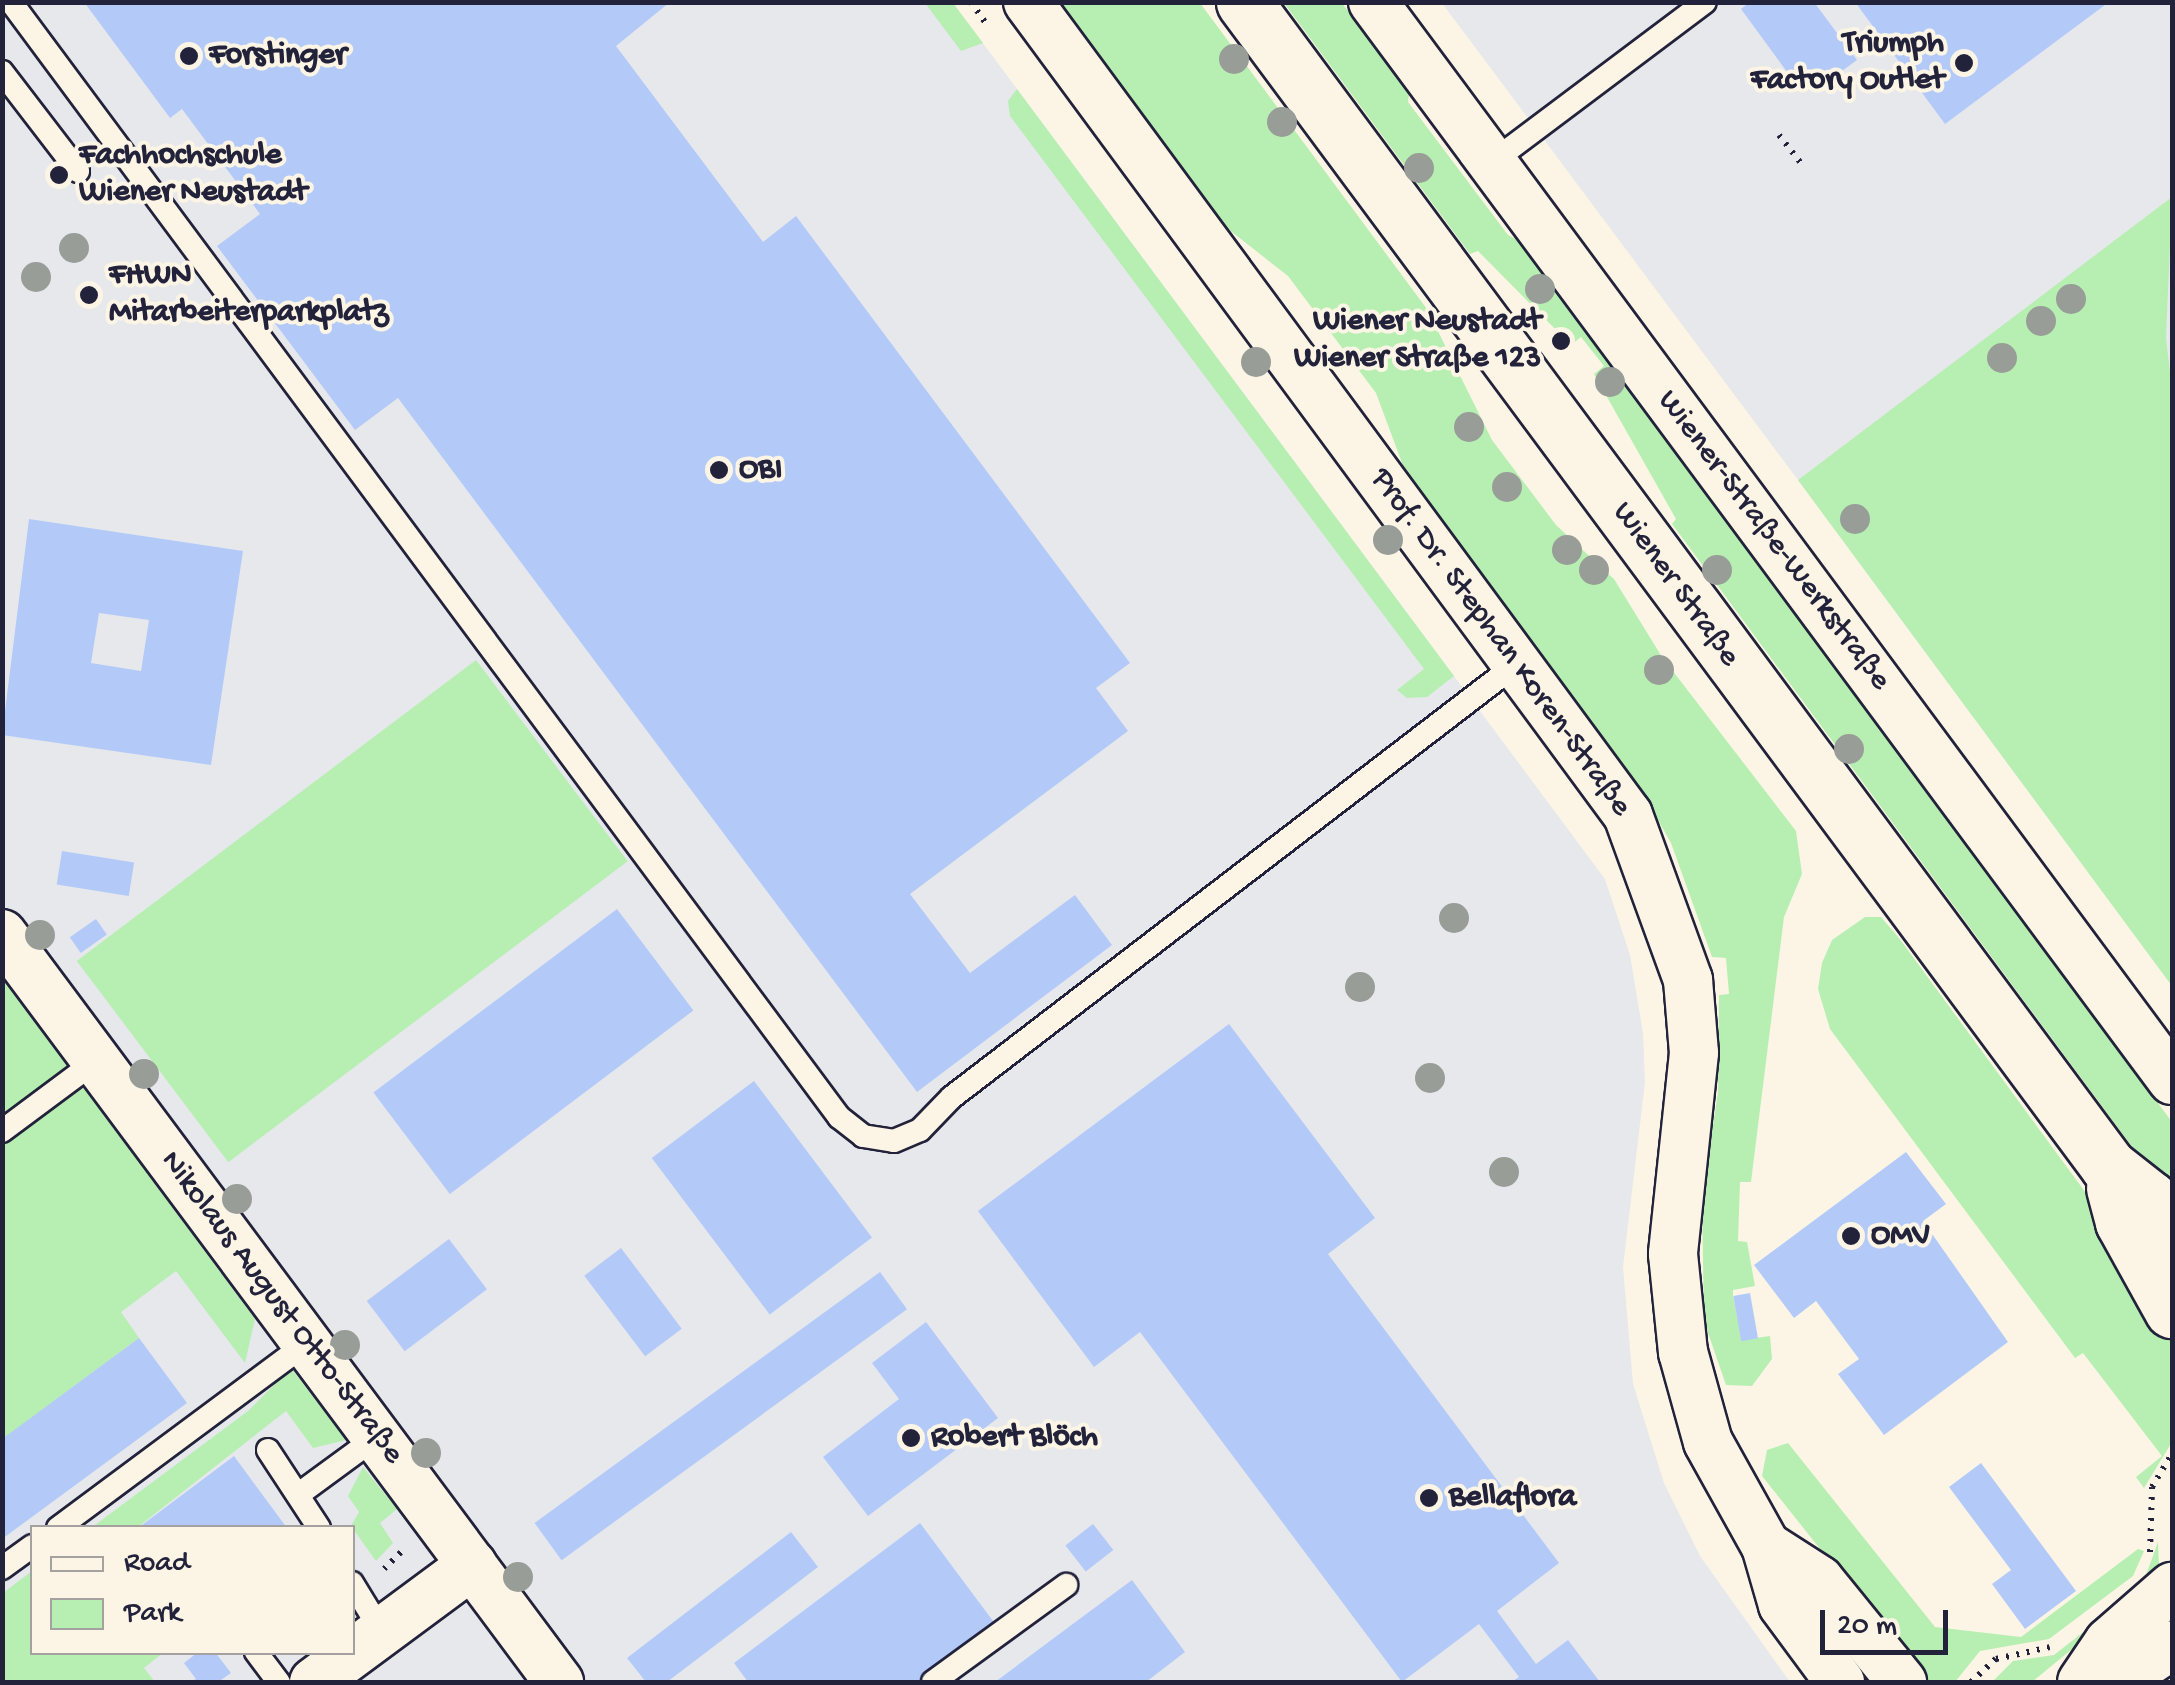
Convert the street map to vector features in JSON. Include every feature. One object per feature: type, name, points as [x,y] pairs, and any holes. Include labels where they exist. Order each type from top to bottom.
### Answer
[{"type":"main road","name":"Wiener Straße","points":[[1244,2],[2108,1166],[2150,1200],[2172,1232]]},
{"type":"main road","name":"Wiener Straße","points":[[2108,1166],[2123,1222],[2172,1310]]},
{"type":"street","name":"Prof. Dr. Stephan Koren-Straße","points":[[1028,2],[1628,815],[1688,980],[1694,1052],[1673,1254],[1683,1352],[1708,1442],[1766,1546],[1784,1605],[1840,1682]]},
{"type":"street","name":"Wiener-Straße-Werkstraße","points":[[1373,2],[2172,1080]]},
{"type":"street","name":"Nikolaus August Otto-Straße","points":[[2,934],[559,1682]]},
{"type":"street","name":"Prof. Dr. Stephan Koren-Straße","points":[[1766,1546],[1819,1580],[1902,1682]]},
{"type":"street","points":[[355,1652],[472,1566]]},
{"type":"street","points":[[2082,1682],[2160,1573]]},
{"type":"street","points":[[2117,1682],[2172,1645]]},
{"type":"street","points":[[314,1682],[351,1655]]},
{"type":"lane","points":[[11,2],[839,1116],[862,1136],[894,1141],[920,1130],[952,1097],[1518,663]]},
{"type":"lane","points":[[1492,162],[1705,2]]},
{"type":"lane","points":[[2,72],[78,171]]},
{"type":"lane","points":[[2,1131],[96,1060]]},
{"type":"lane","points":[[62,1525],[307,1343]]},
{"type":"lane","points":[[299,1494],[377,1437]]},
{"type":"lane","points":[[268,1450],[318,1525]]},
{"type":"lane","points":[[2,1568],[30,1547]]},
{"type":"lane","points":[[933,1682],[1066,1585]]},
{"type":"lane","points":[[355,1587],[382,1632]]},
{"type":"lane","points":[[258,1655],[279,1682]]},
{"type":"path","points":[[1779,135],[1803,166]]},
{"type":"path","points":[[2160,1573],[2152,1487],[2172,1454]]},
{"type":"path","points":[[355,1587],[403,1554],[396,1528],[427,1505]]},
{"type":"path","points":[[1971,1682],[1996,1658],[2052,1647],[2066,1636]]},
{"type":"shaded area","points":[[3,3],[953,3],[1605,879],[1630,955],[1643,1033],[1645,1082],[1623,1267],[1633,1384],[1664,1483],[1700,1556],[1790,1682],[3,1682]]},
{"type":"shaded area","points":[[1442,3],[2172,3],[2172,986],[1798,480]]},
{"type":"green space","points":[[925,3],[953,3],[983,43],[961,51]]},
{"type":"green space","points":[[1058,3],[1200,3],[1427,309],[1492,440],[1556,525],[1614,579],[1662,657],[1796,831],[1802,874],[1784,917],[1751,1182],[1740,1182],[1738,1241],[1747,1242],[1755,1286],[1733,1290],[1733,1296],[1742,1340],[1770,1336],[1772,1359],[1752,1386],[1726,1385],[1704,1321],[1702,1199],[1718,1092],[1719,995],[1729,994],[1726,958],[1712,957],[1671,843],[1641,790],[1405,471],[1376,393],[1288,276],[1223,225]]},
{"type":"green space","points":[[1284,3],[1342,3],[1409,93],[1408,102],[1508,235],[1520,241],[2172,1122],[2172,1201],[1672,524],[1676,519],[1594,374],[1604,366],[1581,337],[1571,345],[1478,251],[1470,254]]},
{"type":"green space","points":[[1017,89],[1454,676],[1427,697],[1407,698],[1397,690],[1424,669],[1010,116],[1008,101]]},
{"type":"green space","points":[[2172,197],[2166,338],[2172,389],[2172,986],[1798,480]]},
{"type":"green space","points":[[476,660],[628,861],[228,1162],[77,961]]},
{"type":"green space","points":[[1865,917],[1881,917],[1899,938],[2113,1230],[2154,1300],[2172,1339],[2172,1442],[2144,1488],[2136,1477],[2162,1456],[2083,1353],[2075,1358],[1830,1029],[1818,989],[1822,963],[1832,940]]},
{"type":"green space","points":[[2,978],[255,1319],[245,1363],[176,1271],[121,1312],[139,1338],[3,1439]]},
{"type":"green space","points":[[291,1368],[346,1440],[313,1448],[286,1411],[141,1525],[95,1525],[248,1411]]},
{"type":"green space","points":[[1788,1443],[1935,1627],[2021,1637],[2138,1549],[2144,1551],[2133,1576],[2049,1639],[1980,1651],[1955,1682],[1926,1682],[1762,1476],[1767,1450]]},
{"type":"green space","points":[[363,1467],[397,1509],[380,1523],[393,1543],[376,1561],[352,1525],[359,1512],[348,1496]]},
{"type":"green space","points":[[2158,1542],[2159,1566],[2145,1589],[2032,1682],[1992,1682],[2013,1661],[2054,1655],[2142,1586]]},
{"type":"green space","points":[[30,1573],[30,1655],[160,1655],[144,1668],[155,1682],[3,1682],[3,1593]]},
{"type":"building","points":[[84,2],[670,2],[616,46],[763,242],[796,216],[1130,663],[1096,688],[1128,731],[910,894],[970,973],[1075,895],[1112,945],[917,1092],[398,398],[355,430],[217,246],[260,214],[182,109],[170,118]]},
{"type":"building","points":[[1750,2],[1814,2],[1857,60],[1816,90],[1799,68],[1790,76],[1741,9]]},
{"type":"building","name":"Triumph Factory Outlet","points":[[1855,2],[2109,2],[1945,124]]},
{"type":"building","points":[[29,519],[243,551],[211,765],[2,735]],"holes":[[[99,613],[149,620],[141,671],[91,663]]]},
{"type":"building","points":[[62,851],[134,862],[129,896],[57,885]]},
{"type":"building","points":[[617,909],[693,1010],[450,1194],[373,1093]]},
{"type":"building","points":[[96,919],[107,935],[81,953],[70,937]]},
{"type":"building","points":[[1229,1024],[1375,1218],[1328,1254],[1559,1563],[1497,1611],[1536,1664],[1568,1640],[1600,1682],[1511,1682],[1519,1677],[1479,1624],[1402,1682],[1140,1332],[1094,1367],[978,1211]]},
{"type":"building","points":[[754,1081],[872,1238],[770,1315],[652,1158]]},
{"type":"building","points":[[1906,1152],[1946,1204],[1923,1221],[2008,1342],[1884,1435],[1838,1374],[1859,1359],[1816,1301],[1794,1318],[1754,1265]]},
{"type":"building","points":[[449,1239],[487,1289],[405,1351],[367,1301]]},
{"type":"building","points":[[621,1248],[682,1329],[645,1356],[584,1276]]},
{"type":"building","points":[[880,1272],[907,1309],[562,1560],[535,1523]]},
{"type":"building","points":[[1750,1293],[1758,1338],[1741,1341],[1733,1296]]},
{"type":"building","name":"Robert Blöch","points":[[926,1322],[998,1418],[868,1516],[823,1457],[899,1399],[872,1363]]},
{"type":"building","points":[[139,1338],[187,1403],[2,1539],[2,1439]]},
{"type":"building","points":[[234,1456],[285,1525],[142,1525]]},
{"type":"building","points":[[1981,1463],[2076,1591],[2025,1629],[1992,1584],[2011,1570],[1949,1487]]},
{"type":"building","points":[[920,1523],[996,1625],[919,1682],[748,1682],[734,1663]]},
{"type":"building","points":[[1093,1524],[1113,1550],[1086,1572],[1065,1546]]},
{"type":"building","points":[[791,1532],[818,1567],[667,1682],[646,1682],[627,1658]]},
{"type":"building","points":[[1132,1580],[1185,1652],[1146,1682],[995,1682]]},
{"type":"building","points":[[194,1655],[217,1655],[231,1673],[218,1682],[190,1682],[196,1679],[184,1663]]},
{"type":"place","name":"Forstinger","points":[[189,56]]},
{"type":"place","name":"Triumph Factory Outlet","points":[[1964,63]]},
{"type":"place","name":"Fachhochschule Wiener Neustadt","points":[[59,175]]},
{"type":"place","name":"FHWN Mitarbeiterparkplatz","points":[[89,295]]},
{"type":"place","name":"Wiener Neustadt Wiener Straße 123","points":[[1561,341]]},
{"type":"place","name":"OBI","points":[[719,470]]},
{"type":"place","name":"OMV","points":[[1851,1236]]},
{"type":"place","name":"Robert Blöch","points":[[911,1438]]},
{"type":"place","name":"Bellaflora","points":[[1429,1498]]}]
